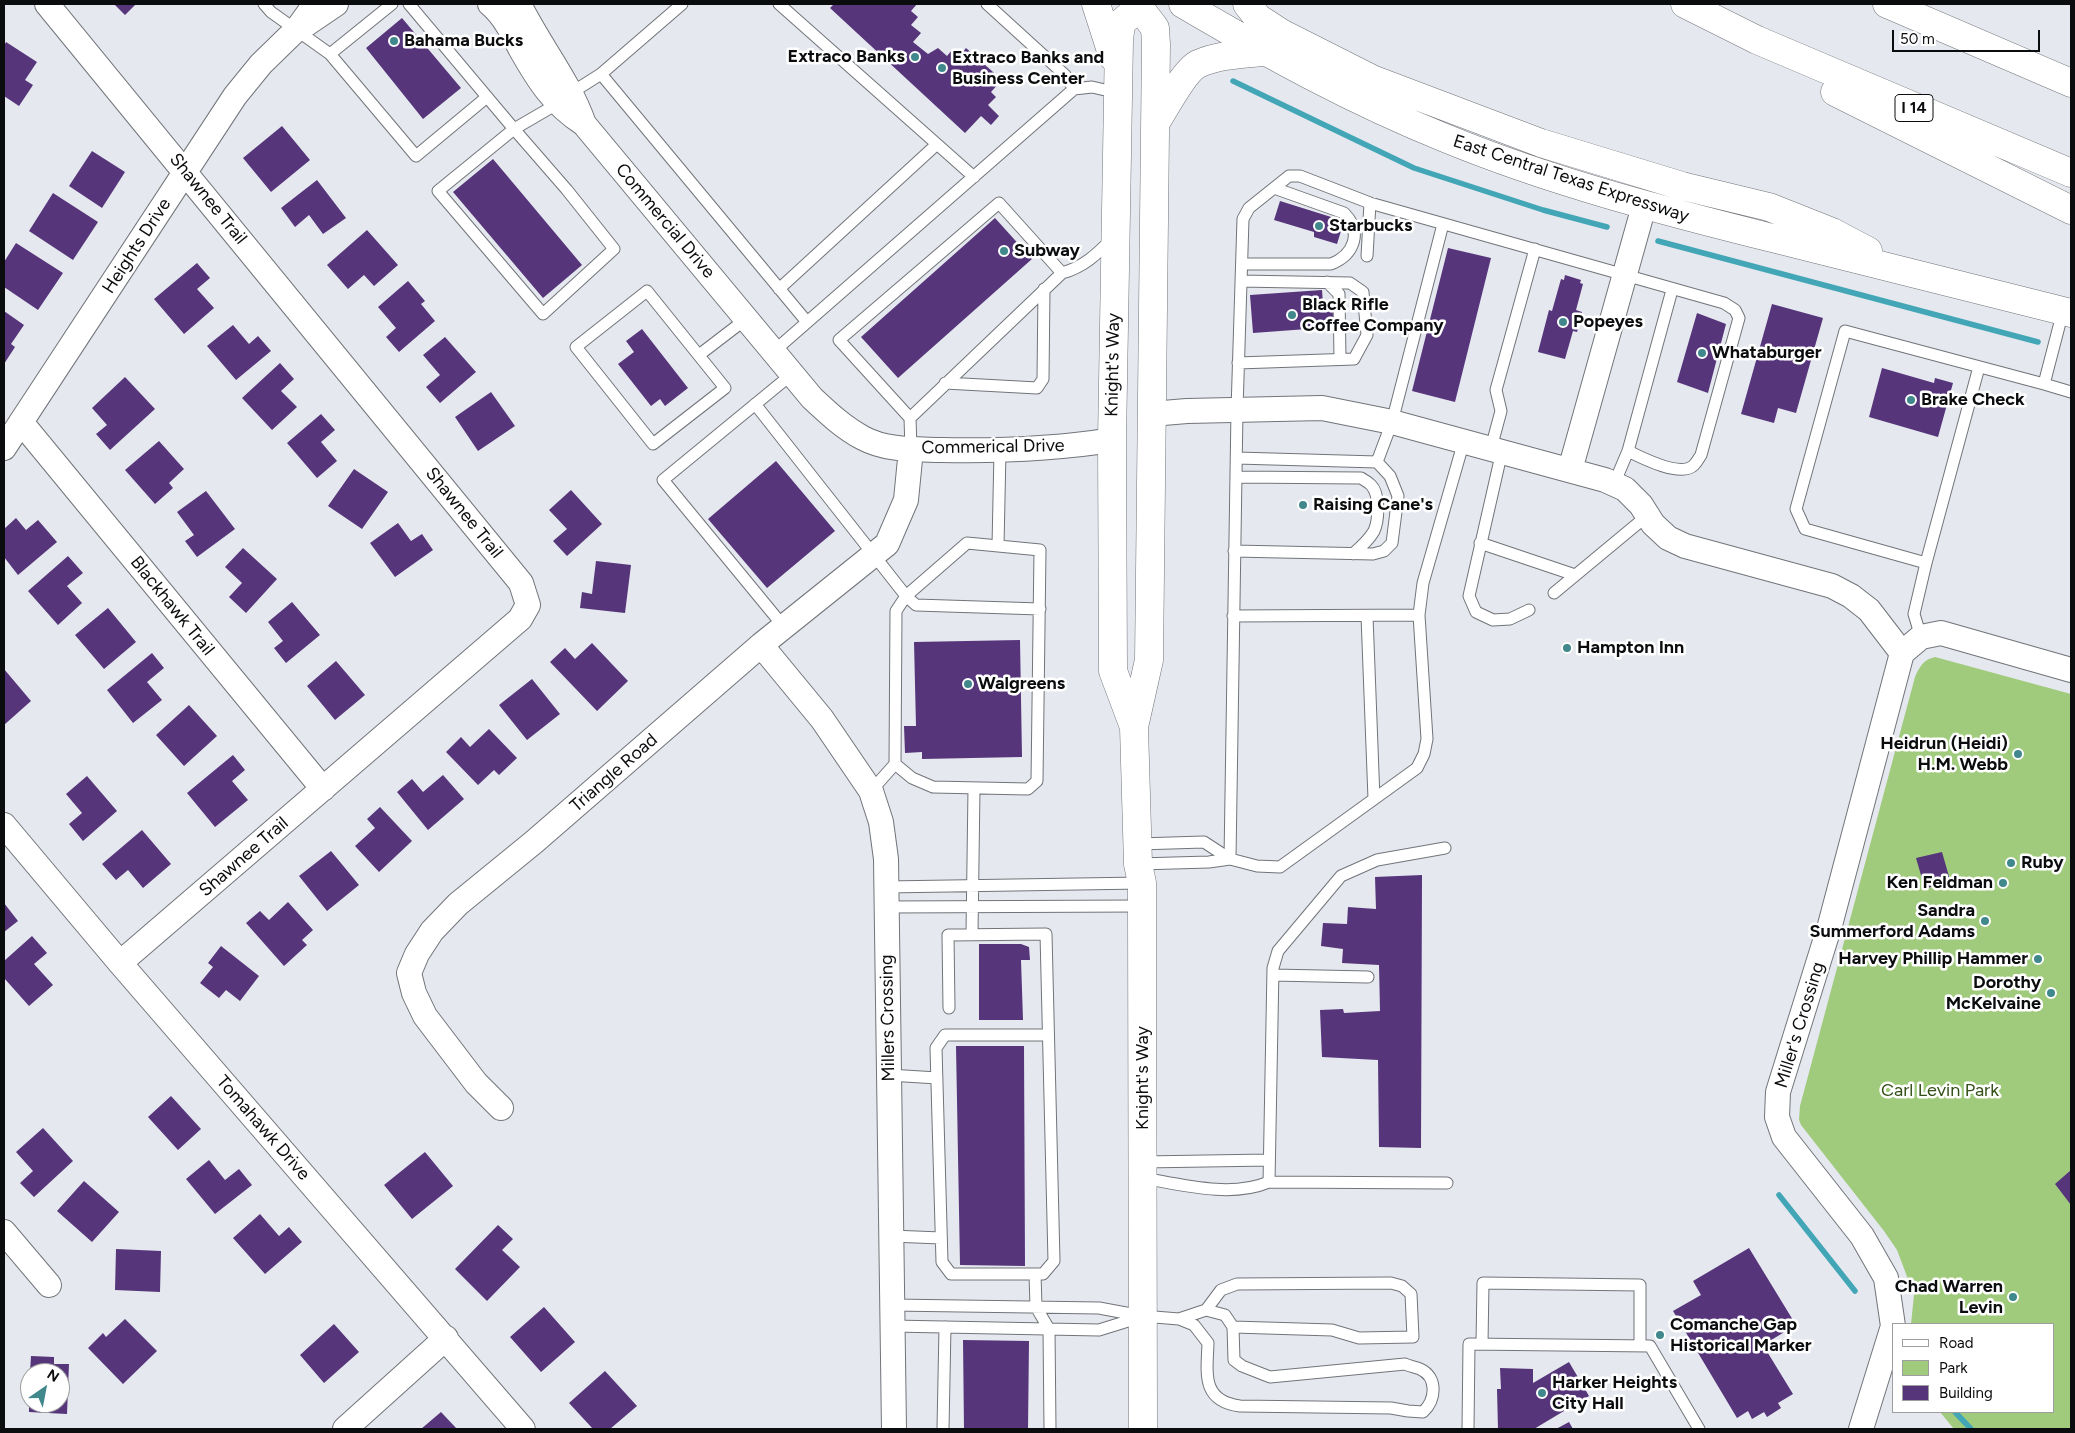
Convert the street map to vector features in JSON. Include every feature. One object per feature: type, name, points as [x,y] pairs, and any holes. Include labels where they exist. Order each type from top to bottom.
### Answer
[{"type":"main road","points":[[1096,4],[1118,84]]},
{"type":"main road","name":"East Central Texas Expressway","points":[[1183,4],[1263,52],[1372,107],[1446,139],[1510,162],[1644,206],[2067,312]]},
{"type":"main road","points":[[1247,4],[1258,18],[1281,32],[1372,79],[1541,143],[1682,186],[1769,207],[1832,232],[1908,272]]},
{"type":"main road","name":"I 14","points":[[1685,4],[1758,40],[2071,173]]},
{"type":"main road","points":[[1887,4],[2071,83]]},
{"type":"main road","name":"Knight's Way","points":[[1134,727],[1113,671],[1112,440],[1118,84],[1121,23],[1139,5],[1155,28],[1149,660],[1134,727],[1140,874],[1143,1429]]},
{"type":"main road","points":[[1758,40],[1790,70],[2071,210]]},
{"type":"main road","points":[[1995,50],[2044,53],[2071,64]]},
{"type":"main road","points":[[1154,126],[1173,94],[1196,64],[1226,56],[1263,52]]},
{"type":"main road","points":[[1112,440],[1122,439],[1128,446],[1132,481],[1132,541],[1150,577]]},
{"type":"street","name":"Shawnee Trail","points":[[48,4],[521,582],[528,605],[520,619],[120,963]]},
{"type":"street","points":[[297,29],[315,4]]},
{"type":"street","points":[[297,29],[336,4]]},
{"type":"street","points":[[490,4],[505,21],[538,79],[564,98]]},
{"type":"street","points":[[518,4],[564,98]]},
{"type":"street","name":"Heights Drive","points":[[4,448],[248,78],[297,29]]},
{"type":"street","name":"Commercial Drive","points":[[564,98],[746,319]]},
{"type":"street","points":[[1570,470],[1644,206]]},
{"type":"street","name":"Commerical Drive","points":[[746,319],[812,398],[841,425],[864,439],[889,447],[911,449],[1000,451],[1088,444],[1112,440]]},
{"type":"street","points":[[1151,414],[1322,408],[1392,422],[1570,470],[1625,489],[1641,505],[1653,524],[1668,538],[1685,546],[1832,586],[1851,596],[1869,610],[1902,653],[1921,637],[1941,633],[2071,670]]},
{"type":"street","name":"Blackhawk Trail","points":[[21,422],[323,789]]},
{"type":"street","name":"Triangle Road","points":[[501,1108],[476,1083],[425,1016],[414,993],[409,973],[417,954],[432,931],[458,904],[542,836],[762,645],[887,544],[906,500],[911,449]]},
{"type":"street","name":"Millers Crossing","points":[[762,645],[822,719],[870,791],[880,822],[886,858],[894,1429]]},
{"type":"street","name":"Miller's Crossing","points":[[1893,1323],[1886,1278],[1862,1236],[1784,1137],[1777,1117],[1778,1092],[1830,925],[1902,653]]},
{"type":"street","name":"Tomahawk Drive","points":[[4,825],[120,963],[524,1429]]},
{"type":"street","points":[[4,1232],[49,1285]]},
{"type":"street","name":"Miller's Crossing","points":[[1861,1429],[1892,1329]]},
{"type":"street","points":[[345,1429],[446,1338]]},
{"type":"lane","points":[[264,4],[271,12],[330,54],[416,156],[487,96]]},
{"type":"lane","points":[[330,54],[392,4]]},
{"type":"lane","points":[[409,4],[514,129],[567,190],[614,250],[543,314],[438,191],[514,129],[602,74],[682,4]]},
{"type":"lane","points":[[779,4],[936,145],[974,176]]},
{"type":"lane","points":[[987,4],[1065,75],[1074,89]]},
{"type":"lane","points":[[602,74],[807,322]]},
{"type":"lane","points":[[773,352],[1074,89],[1118,84]]},
{"type":"lane","points":[[780,289],[936,145]]},
{"type":"lane","points":[[1230,859],[1238,363],[1243,219],[1249,208],[1289,176],[1300,176],[1370,203],[1625,274],[1672,290],[1724,303],[1735,310],[1739,318],[1701,454],[1694,466],[1682,470],[1652,463],[1628,451]]},
{"type":"lane","points":[[1242,264],[1330,264],[1341,260],[1350,250],[1354,239],[1354,228],[1352,220],[1344,213],[1274,188]]},
{"type":"lane","points":[[911,449],[910,418],[839,340],[999,203],[1062,273]]},
{"type":"lane","points":[[1367,256],[1370,203]]},
{"type":"lane","points":[[1377,462],[1392,422],[1443,224]]},
{"type":"lane","points":[[910,418],[1062,273],[1076,269],[1090,261],[1116,235]]},
{"type":"lane","points":[[1528,610],[1510,619],[1493,620],[1476,612],[1469,596],[1496,450],[1501,411],[1496,390],[1535,249]]},
{"type":"lane","points":[[1238,363],[1354,359],[1367,335],[1363,292],[1350,282],[1241,281]]},
{"type":"lane","points":[[1327,282],[1339,294],[1340,359]]},
{"type":"lane","points":[[945,383],[1037,388],[1043,379],[1044,290]]},
{"type":"lane","points":[[1614,484],[1628,451],[1672,290]]},
{"type":"lane","points":[[648,292],[699,355],[725,388],[654,444],[576,347],[648,292]]},
{"type":"lane","points":[[2044,384],[2067,312]]},
{"type":"lane","points":[[699,355],[746,319]]},
{"type":"lane","points":[[1926,563],[1805,529],[1796,509],[1844,331],[2071,392]]},
{"type":"lane","points":[[1921,637],[1914,614],[1979,367]]},
{"type":"lane","points":[[784,627],[663,480],[792,374]]},
{"type":"lane","points":[[754,404],[906,596],[916,605],[1040,609]]},
{"type":"lane","points":[[886,897],[973,885],[1140,874],[1204,842],[1230,859],[1257,866],[1280,867],[1417,768],[1424,754],[1427,739],[1419,616],[1423,583],[1464,441]]},
{"type":"lane","points":[[998,546],[1000,451]]},
{"type":"lane","points":[[1234,552],[1373,554],[1384,551],[1392,543],[1398,496],[1390,476],[1377,462],[1237,458]]},
{"type":"lane","points":[[1236,477],[1361,478],[1372,485],[1378,514],[1375,529],[1367,541],[1353,554]]},
{"type":"lane","points":[[1554,593],[1648,515]]},
{"type":"lane","points":[[870,791],[895,764],[896,612],[906,596],[967,543],[1040,550],[1037,781],[1028,789],[933,787],[912,778],[895,764]]},
{"type":"lane","points":[[1480,543],[1575,575]]},
{"type":"lane","points":[[1233,616],[1419,616]]},
{"type":"lane","points":[[1367,616],[1374,799]]},
{"type":"lane","points":[[972,934],[974,788]]},
{"type":"lane","points":[[1269,1182],[1273,975],[1278,950],[1341,876],[1377,860],[1446,848]]},
{"type":"lane","points":[[886,897],[973,907],[1140,874],[1230,859]]},
{"type":"lane","points":[[949,1008],[948,935],[1046,934],[1054,1261],[1043,1274],[951,1274],[942,1262],[936,1048],[945,1034],[1048,1035]]},
{"type":"lane","points":[[1273,975],[1368,977]]},
{"type":"lane","points":[[889,1075],[937,1078]]},
{"type":"lane","points":[[1143,1170],[1269,1160]]},
{"type":"lane","points":[[1143,1170],[1204,1188],[1254,1188],[1269,1182],[1448,1183]]},
{"type":"lane","points":[[891,1236],[941,1238]]},
{"type":"lane","points":[[1035,1274],[1036,1307],[1049,1330],[1050,1429]]},
{"type":"lane","points":[[1482,1344],[1483,1282],[1640,1284],[1640,1346]]},
{"type":"lane","points":[[1206,1310],[1221,1290],[1237,1284],[1391,1283],[1402,1286],[1412,1294],[1413,1337],[1358,1338],[1332,1330],[1233,1327]]},
{"type":"lane","points":[[892,1316],[1036,1307],[1100,1308],[1142,1316],[1179,1319],[1194,1325],[1208,1343],[1207,1380],[1211,1391],[1225,1404],[1240,1406],[1391,1408],[1408,1412],[1423,1412],[1430,1406],[1434,1394],[1432,1382],[1422,1369],[1405,1364],[1270,1377],[1242,1366],[1234,1360],[1233,1327],[1225,1314],[1206,1310],[1179,1319]]},
{"type":"lane","points":[[892,1316],[944,1328],[1100,1330],[1142,1316]]},
{"type":"lane","points":[[943,1429],[944,1328]]},
{"type":"lane","points":[[1468,1429],[1469,1344],[1482,1344],[1650,1346],[1699,1429]]},
{"type":"green space","name":"Carl Levin Park","points":[[1935,657],[2071,694],[2071,1429],[1954,1429],[1941,1413],[2055,1413],[2055,1323],[1911,1323],[1914,1295],[1897,1250],[1799,1120],[1800,1106],[1915,677],[1922,664]]},
{"type":"building","points":[[114,4],[136,4],[125,15]]},
{"type":"building","name":"Extraco Banks and Business Center","points":[[834,4],[917,4],[911,11],[918,17],[911,25],[921,33],[913,42],[928,54],[938,48],[947,56],[952,50],[959,57],[966,48],[1002,80],[991,92],[996,97],[988,105],[999,116],[991,125],[981,116],[965,133],[830,8]]},
{"type":"building","points":[[402,18],[461,88],[423,119],[366,48]]},
{"type":"building","points":[[6,42],[37,62],[25,80],[33,85],[19,106],[4,96],[4,46]]},
{"type":"building","points":[[282,126],[310,160],[271,192],[243,158]]},
{"type":"building","points":[[92,151],[125,172],[102,208],[69,186]]},
{"type":"building","points":[[493,159],[582,265],[543,298],[453,192]]},
{"type":"building","points":[[317,180],[346,218],[323,234],[309,215],[295,227],[281,208]]},
{"type":"building","points":[[53,193],[98,222],[73,260],[29,231]]},
{"type":"building","name":"Starbucks","points":[[1280,201],[1344,221],[1337,244],[1314,237],[1314,232],[1274,220]]},
{"type":"building","points":[[995,218],[1032,259],[898,378],[861,337]]},
{"type":"building","points":[[367,230],[398,265],[374,286],[364,275],[348,289],[327,265]]},
{"type":"building","points":[[16,243],[63,273],[38,310],[4,287],[4,262]]},
{"type":"building","points":[[1448,248],[1491,258],[1455,402],[1412,391]]},
{"type":"building","points":[[197,263],[210,278],[197,289],[214,308],[184,334],[154,299]]},
{"type":"building","name":"Popeyes","points":[[1565,275],[1581,280],[1580,283],[1583,284],[1576,310],[1582,312],[1577,332],[1573,331],[1565,359],[1538,352],[1549,310],[1552,311],[1561,279],[1564,280]]},
{"type":"building","points":[[408,281],[425,301],[421,304],[435,321],[399,352],[386,337],[396,328],[378,307]]},
{"type":"building","name":"Black Rifle Coffee Company","points":[[1322,290],[1323,304],[1332,303],[1334,327],[1253,333],[1250,295]]},
{"type":"building","points":[[1772,304],[1823,318],[1796,413],[1778,408],[1774,423],[1741,414]]},
{"type":"building","points":[[4,311],[24,325],[11,344],[15,347],[4,364]]},
{"type":"building","name":"Whataburger","points":[[1697,313],[1726,324],[1708,393],[1677,382]]},
{"type":"building","points":[[233,325],[249,344],[258,336],[271,351],[236,380],[207,346]]},
{"type":"building","points":[[642,329],[688,388],[665,406],[660,399],[651,406],[618,364],[634,352],[626,341]]},
{"type":"building","points":[[445,337],[476,372],[440,403],[426,387],[440,375],[423,355]]},
{"type":"building","points":[[280,363],[294,379],[281,391],[297,407],[272,430],[242,398]]},
{"type":"building","name":"Brake Check","points":[[1882,368],[1934,383],[1935,378],[1953,383],[1938,437],[1869,417]]},
{"type":"building","points":[[125,377],[155,409],[110,450],[96,434],[107,425],[92,408]]},
{"type":"building","points":[[491,392],[515,426],[478,451],[455,417]]},
{"type":"building","points":[[321,414],[335,430],[321,442],[337,461],[317,478],[287,443]]},
{"type":"building","points":[[159,441],[184,469],[169,483],[173,488],[155,504],[125,470]]},
{"type":"building","points":[[776,461],[835,531],[767,588],[708,519]]},
{"type":"building","points":[[354,469],[388,492],[362,529],[328,506]]},
{"type":"building","points":[[571,490],[602,524],[567,556],[553,541],[567,529],[549,510]]},
{"type":"building","points":[[206,491],[235,529],[197,557],[185,541],[194,535],[177,512]]},
{"type":"building","points":[[16,518],[26,530],[38,520],[57,542],[18,575],[4,557],[4,529]]},
{"type":"building","points":[[398,523],[411,541],[422,534],[433,550],[395,577],[370,543]]},
{"type":"building","points":[[243,548],[277,579],[246,613],[229,597],[242,583],[225,567]]},
{"type":"building","points":[[68,556],[83,573],[67,586],[82,603],[58,625],[28,591]]},
{"type":"building","points":[[596,561],[631,565],[625,613],[580,608],[582,592],[592,594]]},
{"type":"building","points":[[292,602],[320,635],[286,663],[274,648],[283,641],[268,622]]},
{"type":"building","points":[[108,608],[136,642],[104,669],[75,635]]},
{"type":"building","name":"Walgreens","points":[[1020,640],[1022,757],[922,759],[922,752],[905,753],[904,726],[916,726],[914,642]]},
{"type":"building","points":[[592,643],[628,681],[597,711],[550,662],[565,648],[575,659]]},
{"type":"building","points":[[152,653],[164,668],[147,682],[162,700],[133,723],[107,690]]},
{"type":"building","points":[[336,661],[365,695],[335,720],[307,686]]},
{"type":"building","points":[[4,669],[31,701],[4,725]]},
{"type":"building","points":[[532,679],[560,714],[527,740],[499,705]]},
{"type":"building","points":[[189,705],[217,736],[184,766],[156,735]]},
{"type":"building","points":[[489,729],[517,758],[499,775],[494,770],[478,785],[446,752],[461,737],[470,747]]},
{"type":"building","points":[[233,755],[245,770],[232,781],[248,800],[215,827],[187,793]]},
{"type":"building","points":[[443,775],[464,799],[428,830],[397,792],[412,779],[423,792]]},
{"type":"building","points":[[87,776],[117,811],[83,841],[69,824],[82,813],[66,794]]},
{"type":"building","points":[[380,807],[412,841],[379,872],[355,846],[375,828],[367,819]]},
{"type":"building","points":[[142,830],[171,864],[143,888],[128,870],[116,880],[102,864]]},
{"type":"building","points":[[331,851],[359,885],[327,911],[299,876]]},
{"type":"building","points":[[1942,852],[1950,880],[1925,889],[1916,858]]},
{"type":"building","points":[[1422,875],[1421,1148],[1379,1147],[1378,1060],[1322,1057],[1320,1010],[1343,1009],[1344,1013],[1380,1011],[1379,965],[1342,963],[1343,949],[1321,946],[1323,923],[1347,924],[1348,907],[1376,909],[1375,877]]},
{"type":"building","points":[[288,902],[313,930],[302,940],[307,945],[284,966],[246,923],[260,911],[269,920]]},
{"type":"building","points":[[4,903],[18,921],[4,932]]},
{"type":"building","points":[[32,936],[47,953],[34,964],[53,985],[29,1006],[4,978],[4,961]]},
{"type":"building","points":[[979,944],[1021,944],[1029,947],[1030,960],[1021,960],[1023,1020],[979,1020]]},
{"type":"building","points":[[221,946],[259,976],[240,1001],[226,990],[219,998],[200,983],[213,967],[208,963]]},
{"type":"building","points":[[956,1046],[1024,1046],[1025,1266],[960,1265]]},
{"type":"building","points":[[171,1096],[201,1129],[178,1150],[148,1117]]},
{"type":"building","points":[[43,1128],[73,1161],[34,1197],[20,1183],[33,1171],[16,1152]]},
{"type":"building","points":[[425,1152],[453,1186],[412,1219],[384,1185]]},
{"type":"building","points":[[209,1160],[225,1180],[239,1169],[252,1185],[215,1214],[186,1179]]},
{"type":"building","points":[[2071,1170],[2071,1205],[2055,1184]]},
{"type":"building","points":[[84,1181],[119,1212],[92,1242],[57,1211]]},
{"type":"building","points":[[260,1214],[279,1236],[289,1227],[302,1242],[265,1274],[233,1238]]},
{"type":"building","points":[[498,1225],[513,1239],[502,1250],[520,1267],[487,1301],[455,1269]]},
{"type":"building","points":[[1749,1248],[1796,1325],[1763,1345],[1793,1394],[1778,1403],[1781,1408],[1767,1417],[1764,1412],[1752,1419],[1748,1411],[1737,1418],[1673,1311],[1701,1295],[1693,1281]]},
{"type":"building","points":[[116,1249],[161,1251],[160,1292],[115,1290]]},
{"type":"building","points":[[544,1307],[575,1342],[541,1372],[510,1337]]},
{"type":"building","points":[[125,1319],[157,1351],[123,1384],[88,1348],[103,1333],[106,1337]]},
{"type":"building","points":[[334,1324],[359,1352],[324,1383],[300,1355]]},
{"type":"building","points":[[963,1340],[1029,1341],[1028,1429],[964,1429]]},
{"type":"building","points":[[31,1356],[54,1357],[54,1363],[31,1363]]},
{"type":"building","name":"Harker Heights City Hall","points":[[1569,1362],[1589,1396],[1534,1429],[1498,1429],[1497,1389],[1501,1389],[1500,1368],[1533,1369],[1533,1383]]},
{"type":"building","points":[[605,1371],[637,1406],[610,1429],[593,1429],[569,1403]]},
{"type":"building","points":[[441,1412],[457,1429],[421,1429]]},
{"type":"building","name":"Harker Heights City Hall","points":[[1569,1422],[1573,1429],[1556,1429]]},
{"type":"waterway","points":[[1233,81],[1414,168],[1543,210],[1607,227]]},
{"type":"waterway","points":[[1658,241],[2038,342]]},
{"type":"waterway","points":[[1779,1195],[1855,1291]]},
{"type":"waterway","points":[[1956,1413],[1971,1429]]},
{"type":"place","name":"Bahama Bucks","points":[[394,41]]},
{"type":"place","name":"Extraco Banks","points":[[915,57]]},
{"type":"place","name":"Extraco Banks and Business Center","points":[[942,68]]},
{"type":"place","name":"Starbucks","points":[[1319,226]]},
{"type":"place","name":"Subway","points":[[1004,251]]},
{"type":"place","name":"Black Rifle Coffee Company","points":[[1292,315]]},
{"type":"place","name":"Popeyes","points":[[1563,322]]},
{"type":"place","name":"Whataburger","points":[[1702,353]]},
{"type":"place","name":"Brake Check","points":[[1911,400]]},
{"type":"place","name":"Raising Cane's","points":[[1303,505]]},
{"type":"place","name":"Hampton Inn","points":[[1567,648]]},
{"type":"place","name":"Walgreens","points":[[968,684]]},
{"type":"place","name":"Heidrun (Heidi) H.M. Webb","points":[[2018,754]]},
{"type":"place","name":"Ruby","points":[[2011,863]]},
{"type":"place","name":"Ken Feldman","points":[[2003,883]]},
{"type":"place","name":"Sandra Summerford Adams","points":[[1985,921]]},
{"type":"place","name":"Harvey Phillip Hammer","points":[[2038,959]]},
{"type":"place","name":"Dorothy McKelvaine","points":[[2051,993]]},
{"type":"place","name":"Chad Warren Levin","points":[[2013,1297]]},
{"type":"place","name":"Comanche Gap Historical Marker","points":[[1660,1335]]},
{"type":"place","name":"Harker Heights City Hall","points":[[1542,1393]]}]
